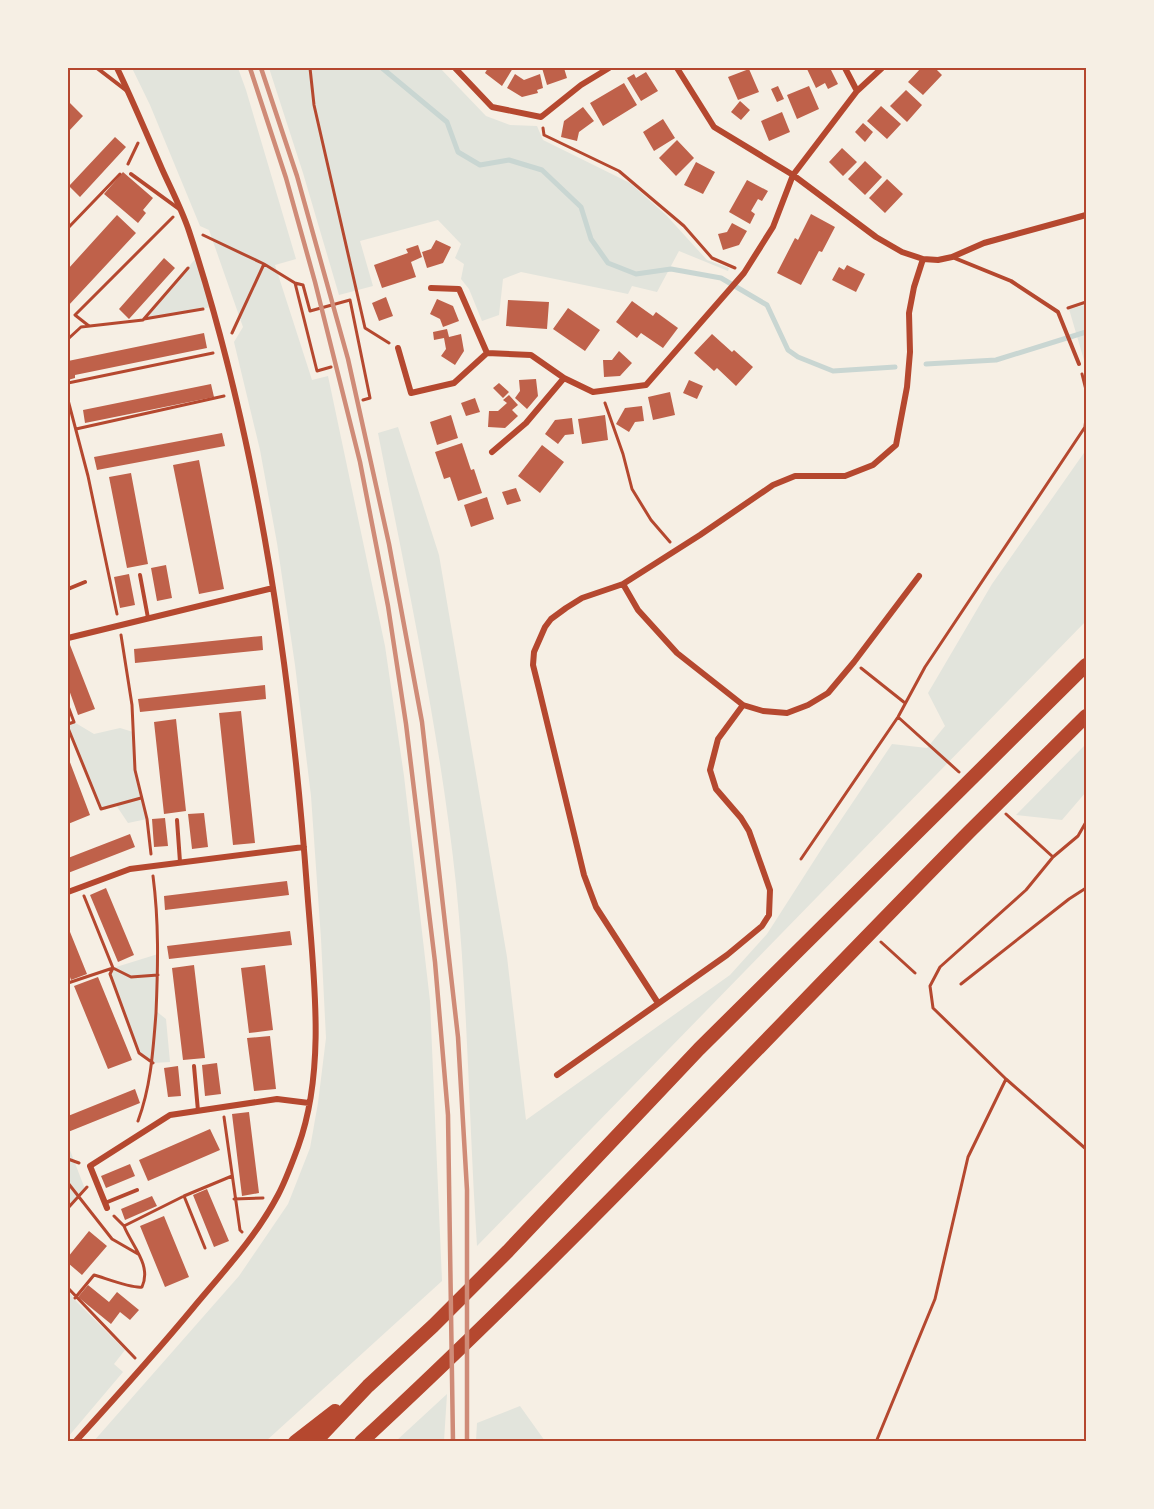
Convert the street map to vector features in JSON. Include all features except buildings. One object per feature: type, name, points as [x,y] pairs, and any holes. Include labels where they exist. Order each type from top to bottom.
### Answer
[{"type":"highway","points":[[315,1442],[368,1386],[508,1251],[699,1049],[1086,665]]},
{"type":"highway","points":[[360,1442],[430,1378],[625,1185],[972,829],[1086,716]]},
{"type":"highway","points":[[295,1442],[368,1386]]},
{"type":"street","points":[[75,1442],[143,1367],[250,1239],[274,1201],[299,1143],[309,1102],[315,1047],[314,976],[304,847],[286,679],[273,588],[251,469],[224,351],[188,228],[117,68]]},
{"type":"street","points":[[456,68],[492,107],[541,117],[609,68]]},
{"type":"street","points":[[677,68],[714,127],[793,175],[876,237],[902,252],[923,259],[938,260],[952,257],[984,243],[1086,215]]},
{"type":"street","points":[[845,68],[857,91]]},
{"type":"street","points":[[398,348],[411,393],[454,383],[487,354],[531,355],[564,378],[593,392],[646,386],[730,292],[772,227],[793,175],[857,91],[882,68]]},
{"type":"street","points":[[658,1003],[596,907],[584,875],[533,665],[534,652],[540,636],[552,619],[582,598],[623,584],[773,485],[795,476],[845,476],[873,465],[896,445],[907,387],[910,352],[909,313],[923,259]]},
{"type":"street","points":[[431,288],[459,289],[487,354]]},
{"type":"street","points":[[492,452],[526,423],[564,378]]},
{"type":"street","points":[[623,584],[638,610],[677,653],[743,705],[763,711],[787,713],[808,705],[828,693],[919,576]]},
{"type":"street","points":[[68,638],[273,588]]},
{"type":"street","points":[[557,1075],[747,940],[762,927],[769,915],[770,890],[749,831],[716,789],[710,770],[718,739],[743,705]]},
{"type":"street","points":[[68,891],[130,869],[304,847]]},
{"type":"street","points":[[106,1205],[90,1166],[171,1115],[277,1099],[309,1102]]},
{"type":"lane","points":[[97,68],[128,92]]},
{"type":"lane","points":[[131,174],[180,210]]},
{"type":"lane","points":[[952,257],[1011,281],[1058,312],[1079,364]]},
{"type":"lane","points":[[140,575],[148,618]]},
{"type":"lane","points":[[68,589],[85,582]]},
{"type":"lane","points":[[177,820],[180,862]]},
{"type":"lane","points":[[194,1066],[198,1111]]},
{"type":"lane","points":[[106,1205],[137,1190]]},
{"type":"path","points":[[310,68],[314,105],[365,328],[398,348]]},
{"type":"path","points":[[541,117],[544,135],[619,171],[684,226],[712,258],[744,273]]},
{"type":"path","points":[[68,228],[126,168],[145,129]]},
{"type":"path","points":[[89,326],[75,315],[180,210]]},
{"type":"path","points":[[188,228],[303,285],[310,311],[350,300],[370,398],[363,400]]},
{"type":"path","points":[[142,320],[197,257]]},
{"type":"path","points":[[68,383],[224,351],[264,264]]},
{"type":"path","points":[[295,283],[317,371],[331,367]]},
{"type":"path","points":[[1058,312],[1086,302]]},
{"type":"path","points":[[68,339],[81,327],[142,320],[211,307]]},
{"type":"path","points":[[356,331],[365,328]]},
{"type":"path","points":[[1079,364],[1086,390]]},
{"type":"path","points":[[602,391],[632,489],[651,520],[676,550]]},
{"type":"path","points":[[76,429],[235,394]]},
{"type":"path","points":[[68,400],[119,624],[132,705],[135,770],[147,819],[158,920],[158,975],[153,1063],[147,1097],[131,1140]]},
{"type":"path","points":[[801,859],[898,717],[925,667],[1085,426],[1086,418]]},
{"type":"path","points":[[854,662],[904,703]]},
{"type":"path","points":[[68,706],[74,722],[68,726],[101,809],[141,798]]},
{"type":"path","points":[[898,717],[967,779]]},
{"type":"path","points":[[1002,810],[1053,857]]},
{"type":"path","points":[[1086,822],[1077,836],[1053,857],[1026,890],[940,967],[930,986],[933,1008],[1006,1078],[1086,1149]]},
{"type":"path","points":[[81,886],[112,968],[110,974],[139,1053],[153,1063]]},
{"type":"path","points":[[961,984],[1068,899],[1086,888]]},
{"type":"path","points":[[872,932],[915,973]]},
{"type":"path","points":[[68,983],[112,968],[131,977],[158,975]]},
{"type":"path","points":[[876,1442],[935,1299],[968,1157],[1006,1078]]},
{"type":"path","points":[[223,1107],[240,1230],[250,1239]]},
{"type":"path","points":[[124,1226],[184,1196],[232,1176]]},
{"type":"path","points":[[68,1208],[95,1179]]},
{"type":"path","points":[[68,1183],[112,1239],[140,1254]]},
{"type":"path","points":[[184,1196],[205,1248]]},
{"type":"path","points":[[234,1199],[266,1198],[274,1201]]},
{"type":"path","points":[[75,1298],[94,1275],[121,1282],[135,1289],[142,1287],[145,1281],[145,1269],[140,1254],[124,1226],[106,1205]]},
{"type":"path","points":[[68,1288],[75,1298],[143,1367]]},
{"type":"shaded area","points":[[132,68],[238,68],[246,90],[296,259],[275,265],[312,380],[328,376],[385,646],[404,776],[430,1001],[442,1281],[266,1441],[93,1442],[239,1276],[288,1204],[310,1148],[326,1038],[311,796],[277,543],[260,450],[234,342],[243,327],[209,230],[200,226],[150,105]]},
{"type":"shaded area","points":[[269,68],[440,68],[486,116],[510,125],[537,126],[543,140],[630,183],[666,215],[707,260],[729,268],[728,271],[679,251],[657,292],[632,286],[628,294],[521,272],[503,279],[499,315],[482,321],[469,289],[461,279],[464,264],[455,258],[461,244],[438,220],[360,241],[373,286],[339,295]]},
{"type":"shaded area","points":[[197,257],[211,307],[143,320]]},
{"type":"shaded area","points":[[1086,305],[1086,367],[1069,309]]},
{"type":"shaded area","points":[[398,427],[439,555],[507,957],[526,1120],[730,975],[767,934],[892,744],[927,748],[945,726],[928,693],[992,584],[1086,450],[1086,621],[477,1246],[456,884],[441,771],[422,658],[378,433]]},
{"type":"shaded area","points":[[74,722],[94,734],[120,728],[133,732],[135,770],[147,819],[128,823],[116,805],[101,809],[68,728],[68,724]]},
{"type":"shaded area","points":[[1086,744],[1086,792],[1062,820],[1016,815]]},
{"type":"shaded area","points":[[158,954],[156,1011],[166,1019],[170,1062],[153,1063],[139,1053],[110,974],[113,968]]},
{"type":"shaded area","points":[[68,1145],[85,1189],[68,1211]]},
{"type":"shaded area","points":[[68,1290],[74,1299],[125,1350],[114,1364],[123,1372],[68,1437]]},
{"type":"shaded area","points":[[447,1394],[444,1441],[396,1441]]},
{"type":"shaded area","points":[[520,1406],[545,1441],[476,1441],[477,1423]]},
{"type":"waterway","points":[[382,68],[447,122],[458,152],[480,165],[509,160],[542,170],[581,207],[591,239],[608,263],[636,274],[671,269],[721,278],[767,305],[788,350],[798,357],[833,371],[895,367]]},
{"type":"waterway","points":[[926,364],[996,360],[1086,332]]},
{"type":"railway","points":[[250,68],[286,178],[315,282],[360,462],[388,606],[406,724],[435,962],[448,1115],[453,1442]]},
{"type":"railway","points":[[261,68],[297,176],[348,359],[389,544],[422,722],[458,1037],[467,1190],[467,1442]]}]
